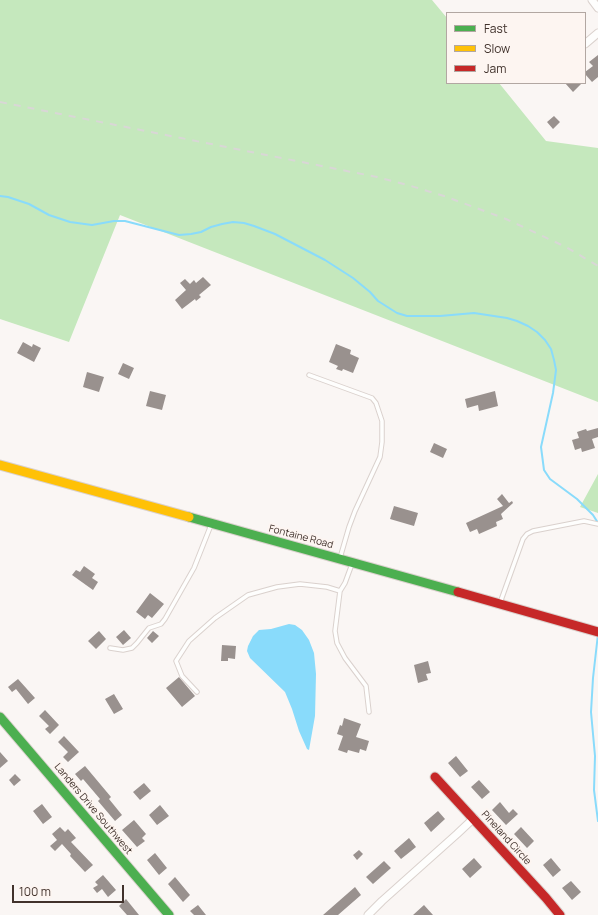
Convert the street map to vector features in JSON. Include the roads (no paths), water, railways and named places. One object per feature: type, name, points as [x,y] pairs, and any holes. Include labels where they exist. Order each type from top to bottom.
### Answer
[{"type":"main road","name":"Fontaine Road","points":[[0,465],[597,632]]},
{"type":"main road","name":"Landers Drive Southwest","points":[[0,717],[168,915]]},
{"type":"main road","name":"Pineland Circle","points":[[435,777],[474,818],[560,915]]},
{"type":"street","points":[[592,0],[598,8]]},
{"type":"street","points":[[586,43],[598,33]]},
{"type":"street","points":[[368,915],[474,818]]},
{"type":"lane","points":[[308,375],[372,398],[376,403],[382,421],[380,457],[349,527],[340,559]]},
{"type":"lane","points":[[499,604],[523,539],[527,534],[533,531],[584,521],[598,524]]},
{"type":"lane","points":[[110,648],[123,650],[132,648],[149,628],[161,624],[194,568],[212,524]]},
{"type":"lane","points":[[353,563],[340,591],[335,631],[337,643],[345,658],[366,686],[369,712]]},
{"type":"lane","points":[[198,692],[182,676],[176,661],[189,641],[220,614],[248,595],[277,587],[300,584],[327,587],[340,591]]},
{"type":"water","points":[[289,624],[295,625],[302,630],[309,640],[314,653],[316,674],[315,716],[309,750],[307,749],[299,731],[285,692],[250,658],[247,651],[253,636],[259,630],[271,629]]},
{"type":"waterway","points":[[0,196],[29,204],[49,215],[70,222],[92,225],[114,221],[125,221],[179,235],[201,232],[222,224],[233,222],[244,223],[275,234],[325,260],[353,278],[370,292],[378,301],[397,313],[407,316],[440,316],[474,313],[507,318],[528,326],[537,332],[551,349],[556,370],[553,393],[541,447],[544,470],[550,479],[577,499],[593,515],[598,523]]},
{"type":"waterway","points":[[598,634],[591,712],[595,756],[594,790],[598,821]]},
{"type":"railway","points":[[0,102],[377,177],[411,186],[444,196],[506,219],[566,247],[598,266]]}]
